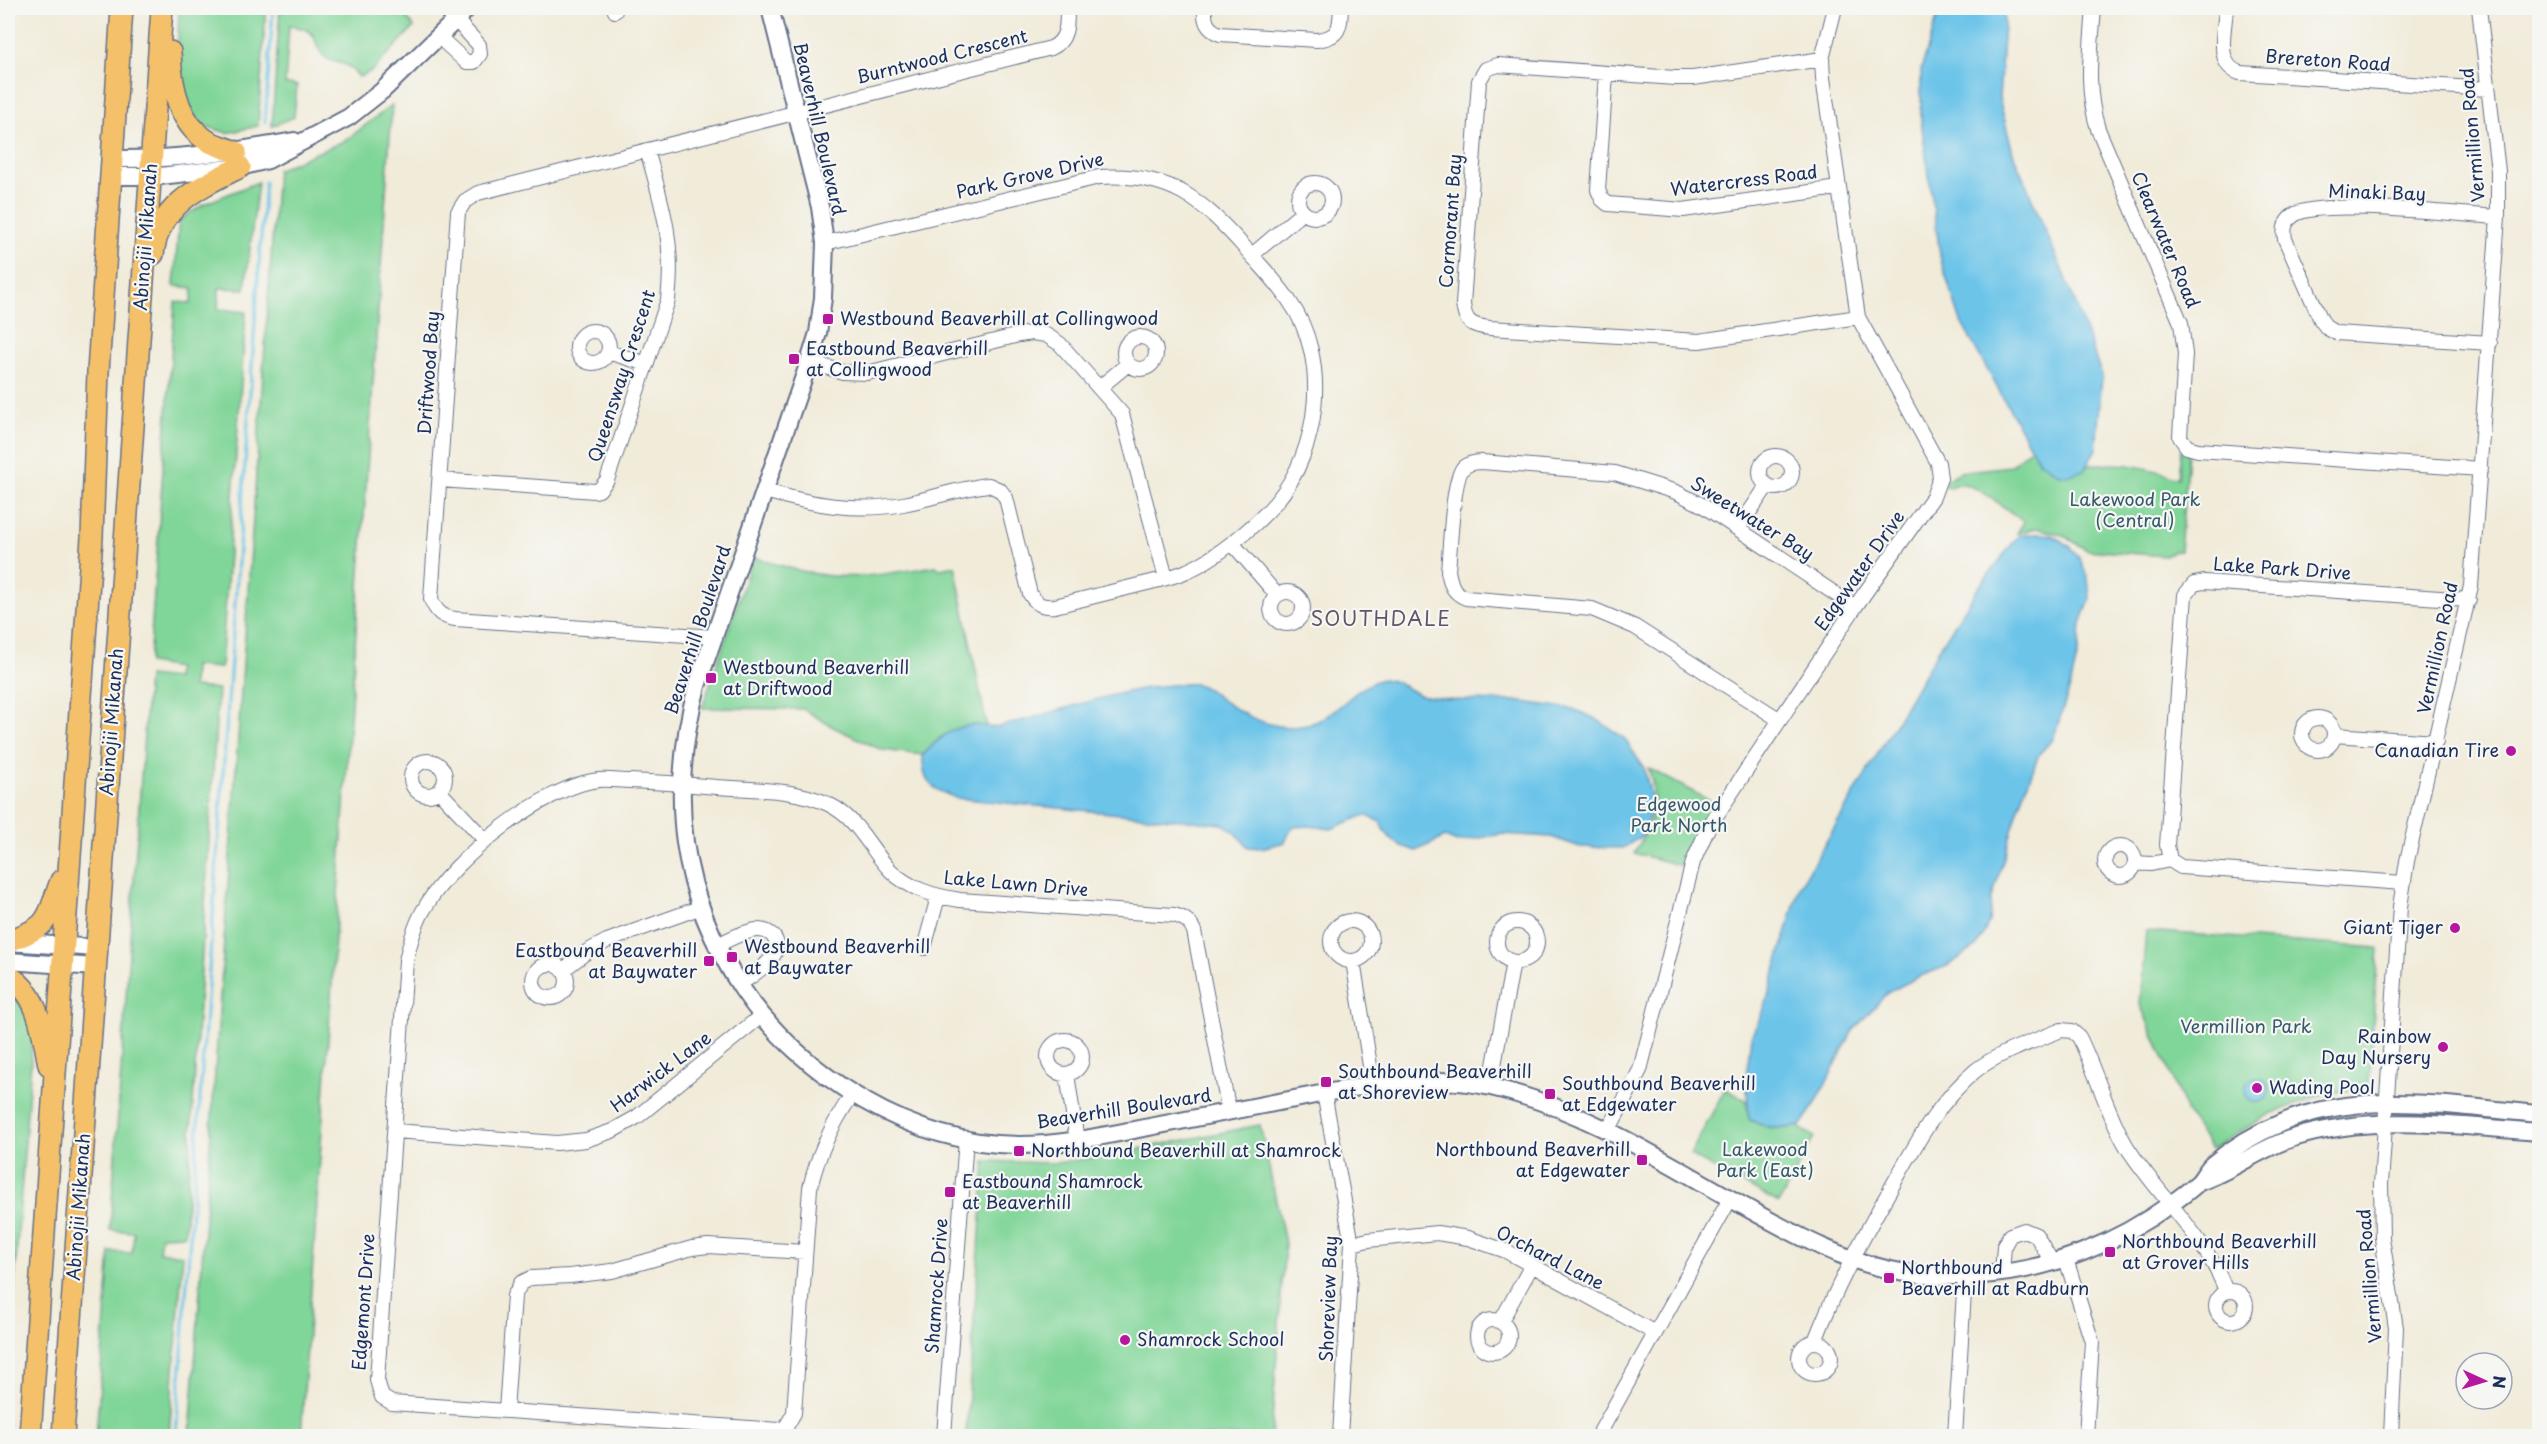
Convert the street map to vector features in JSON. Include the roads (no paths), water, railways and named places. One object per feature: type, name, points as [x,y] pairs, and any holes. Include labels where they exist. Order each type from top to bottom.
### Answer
[{"type":"main road","name":"Abinojii Mikanah","points":[[30,1437],[92,537],[98,372],[122,8]]},
{"type":"main road","name":"Abinojii Mikanah","points":[[63,1437],[162,8]]},
{"type":"main road","points":[[141,304],[152,266],[154,245],[166,215],[195,190],[238,159],[206,140],[190,125],[178,103],[171,79],[168,8]]},
{"type":"main road","points":[[8,941],[42,926],[52,909],[70,859]]},
{"type":"main road","points":[[8,976],[22,987],[33,1003],[40,1021],[53,1091]]},
{"type":"street","points":[[112,168],[151,168],[238,159],[268,160],[349,117],[468,8]]},
{"type":"street","name":"Beaverhill Boulevard","points":[[770,8],[820,207],[825,243],[823,298],[818,333],[809,362],[697,686],[688,721],[681,784],[683,839],[690,878],[699,908],[716,946],[739,984],[761,1016],[796,1052],[852,1095],[924,1128],[966,1138],[1012,1145],[1077,1141],[1373,1084],[1434,1079],[1490,1087],[1551,1105],[1608,1131],[1817,1246],[1879,1268],[1906,1274],[1965,1276],[2002,1273],[2059,1260],[2105,1244],[2171,1204],[2198,1182],[2208,1168],[2233,1149],[2285,1121],[2322,1110],[2386,1103],[2540,1114]]},
{"type":"street","name":"Burntwood Crescent","points":[[797,112],[1051,48],[1059,44],[1064,36],[1067,8]]},
{"type":"street","points":[[1204,8],[1206,23],[1212,31],[1220,34],[1317,40],[1330,39],[1337,33],[1341,8]]},
{"type":"street","name":"Edgewater Drive","points":[[1608,1131],[1640,1070],[1693,862],[1708,828],[1855,607],[1938,489],[1940,470],[1938,463],[1858,317],[1838,188],[1822,59],[1835,8]]},
{"type":"street","name":"Clearwater Road","points":[[2094,8],[2089,79],[2091,105],[2098,129],[2181,323],[2185,354],[2180,427],[2183,443],[2187,447],[2198,450],[2481,470]]},
{"type":"street","name":"Brereton Road","points":[[2226,8],[2223,54],[2225,64],[2230,70],[2240,73],[2488,88]]},
{"type":"street","name":"Vermillion Road","points":[[2391,1437],[2396,1328],[2382,1238],[2381,1184],[2403,884],[2469,600],[2481,470],[2498,217],[2498,171],[2479,8]]},
{"type":"street","points":[[438,36],[466,62],[474,62],[480,54],[479,45],[455,20]]},
{"type":"street","name":"Cormorant Bay","points":[[1822,59],[1693,78],[1491,66],[1481,74],[1463,304],[1464,316],[1469,323],[1475,326],[1490,328],[1699,341],[1858,317]]},
{"type":"street","name":"Watercress Road","points":[[1606,74],[1598,190],[1602,199],[1608,204],[1683,210],[1838,188]]},
{"type":"street","name":"Driftwood Bay","points":[[715,637],[455,619],[442,615],[435,608],[431,599],[458,212],[465,201],[478,193],[797,112]]},
{"type":"street","name":"Queensway Crescent","points":[[440,480],[588,491],[599,490],[607,480],[668,300],[672,272],[665,215],[647,150]]},
{"type":"street","name":"Park Grove Drive","points":[[765,491],[818,505],[874,508],[989,485],[1000,490],[1006,498],[1030,594],[1036,603],[1044,607],[1188,571],[1232,543],[1275,503],[1292,480],[1311,432],[1314,404],[1312,359],[1306,336],[1291,303],[1252,255],[1215,215],[1182,191],[1155,180],[1120,175],[1099,177],[825,243]]},
{"type":"street","name":"Minaki Bay","points":[[2490,343],[2336,333],[2327,328],[2316,310],[2285,239],[2284,229],[2287,221],[2295,214],[2337,207],[2498,217]]},
{"type":"street","points":[[1252,255],[1303,212]]},
{"type":"street","points":[[809,362],[843,372],[867,373],[1032,333],[1046,335],[1060,344],[1122,414],[1166,578]]},
{"type":"street","points":[[608,352],[647,364]]},
{"type":"street","points":[[1099,388],[1128,364]]},
{"type":"street","name":"Sweetwater Bay","points":[[1780,720],[1616,617],[1592,609],[1466,598],[1456,594],[1451,586],[1448,571],[1456,482],[1463,467],[1473,462],[1615,473],[1676,492],[1702,505],[1855,607]]},
{"type":"street","points":[[1738,529],[1767,486]]},
{"type":"street","points":[[1232,543],[1277,595]]},
{"type":"street","name":"Lake Park Drive","points":[[2170,860],[2167,845],[2184,600],[2190,587],[2204,582],[2469,600]]},
{"type":"street","points":[[2334,735],[2436,741]]},
{"type":"street","name":"Edgemont Drive","points":[[681,784],[599,780],[572,786],[548,796],[486,841],[440,885],[426,905],[412,933],[406,961],[377,1368],[378,1390],[382,1397],[392,1402],[506,1411],[779,1430],[786,1427],[794,1413],[810,1188],[824,1142],[852,1095]]},
{"type":"street","name":"Lake Lawn Drive","points":[[681,784],[809,796],[832,806],[849,818],[898,876],[915,888],[938,897],[1174,915],[1184,918],[1191,924],[1194,931],[1229,1112]]},
{"type":"street","points":[[439,791],[486,841]]},
{"type":"street","points":[[2136,863],[2151,864],[2170,860],[2181,867],[2403,884]]},
{"type":"street","points":[[924,948],[938,897]]},
{"type":"street","points":[[563,970],[588,951],[607,941],[699,908]]},
{"type":"street","points":[[716,946],[752,930],[764,930],[771,933],[776,941],[776,951],[770,960],[739,984]]},
{"type":"street","points":[[8,941],[64,956]]},
{"type":"street","points":[[8,961],[64,956],[96,958]]},
{"type":"street","points":[[1353,961],[1373,1084]]},
{"type":"street","points":[[1490,1087],[1513,962]]},
{"type":"street","name":"Harwick Lane","points":[[395,1131],[557,1143],[586,1140],[612,1131],[637,1117],[761,1016]]},
{"type":"street","points":[[1815,1341],[1833,1293],[1932,1116],[1952,1092],[1977,1070],[2000,1056],[2061,1030],[2072,1031],[2079,1037],[2126,1144],[2210,1255],[2226,1291]]},
{"type":"street","points":[[1067,1074],[1077,1141]]},
{"type":"street","name":"Shoreview Bay","points":[[1324,1093],[1352,1244],[1340,1437]]},
{"type":"street","name":"Beaverhill Boulevard","points":[[2198,1182],[2214,1177],[2266,1147],[2327,1128],[2358,1123],[2386,1122],[2540,1132]]},
{"type":"street","name":"Shamrock Drive","points":[[944,1437],[966,1138]]},
{"type":"street","points":[[1598,1437],[1730,1199]]},
{"type":"street","points":[[2002,1273],[2004,1246],[2010,1235],[2024,1230],[2036,1235],[2059,1260],[2092,1342],[2086,1437]]},
{"type":"street","name":"Orchard Lane","points":[[1352,1244],[1368,1240],[1437,1233],[1468,1238],[1497,1248],[1532,1265],[1655,1333]]},
{"type":"street","points":[[506,1411],[514,1296],[520,1283],[531,1278],[612,1271],[692,1248],[708,1246],[805,1252]]},
{"type":"street","points":[[1501,1321],[1532,1265]]},
{"type":"street","points":[[1955,1437],[1965,1276]]},
{"type":"water","points":[[1940,8],[2005,8],[1999,98],[2013,153],[2074,299],[2102,376],[2096,449],[2084,470],[2069,475],[2059,474],[2039,461],[2031,448],[1961,322],[1941,261],[1921,121],[1921,70]]},
{"type":"water","points":[[2019,535],[2052,535],[2070,546],[2080,559],[2088,579],[2090,598],[2081,624],[2079,649],[2070,687],[2053,739],[2039,754],[2019,807],[1991,901],[1989,923],[1976,947],[1947,966],[1918,977],[1887,993],[1852,1032],[1816,1103],[1800,1126],[1774,1128],[1749,1119],[1746,1077],[1751,1037],[1765,1007],[1799,888],[1942,644],[1979,587]]},
{"type":"water","points":[[1384,679],[1397,682],[1419,695],[1456,700],[1515,701],[1573,709],[1596,719],[1624,738],[1644,768],[1651,796],[1650,812],[1642,836],[1623,848],[1580,847],[1551,837],[1502,834],[1457,842],[1445,837],[1416,851],[1394,841],[1387,834],[1381,822],[1365,815],[1331,829],[1311,826],[1292,827],[1285,842],[1261,848],[1248,847],[1236,833],[1223,824],[956,798],[934,788],[924,773],[923,755],[940,739],[959,728],[975,725],[998,727],[1128,692],[1171,685],[1195,684],[1205,687],[1246,715],[1264,723],[1293,727],[1308,725],[1320,720],[1361,689]]},
{"type":"water","name":"Wading Pool","points":[[2257,1078],[2266,1081],[2269,1090],[2266,1099],[2257,1102],[2248,1099],[2245,1090],[2248,1081]]},
{"type":"waterway","points":[[265,122],[273,8]]},
{"type":"waterway","points":[[176,1436],[265,182]]},
{"type":"place","name":"Westbound Beaverhill at Collingwood","points":[[828,319]]},
{"type":"place","name":"Eastbound Beaverhill at Collingwood","points":[[794,359]]},
{"type":"place","name":"Westbound Beaverhill at Driftwood","points":[[711,678]]},
{"type":"place","name":"Canadian Tire","points":[[2511,751]]},
{"type":"place","name":"Giant Tiger","points":[[2455,928]]},
{"type":"place","name":"Westbound Beaverhill at Baywater","points":[[732,957]]},
{"type":"place","name":"Eastbound Beaverhill at Baywater","points":[[709,961]]},
{"type":"place","name":"Rainbow Day Nursery","points":[[2443,1047]]},
{"type":"place","name":"Southbound Beaverhill at Shoreview","points":[[1326,1082]]},
{"type":"place","name":"Wading Pool","points":[[2257,1088]]},
{"type":"place","name":"Southbound Beaverhill at Edgewater","points":[[1550,1094]]},
{"type":"place","name":"Northbound Beaverhill at Shamrock","points":[[1019,1151]]},
{"type":"place","name":"Northbound Beaverhill at Edgewater","points":[[1642,1160]]},
{"type":"place","name":"Eastbound Shamrock at Beaverhill","points":[[950,1192]]},
{"type":"place","name":"Northbound Beaverhill at Grover Hills","points":[[2110,1252]]},
{"type":"place","name":"Northbound Beaverhill at Radburn","points":[[1889,1278]]},
{"type":"place","name":"Shamrock School","points":[[1125,1340]]},
{"type":"district","name":"SOUTHDALE","points":[[1381,619]]},
{"type":"park label","name":"Lakewood Park (Central)","points":[[2135,510]]},
{"type":"park label","name":"Edgewood Park North","points":[[1679,815]]},
{"type":"park label","name":"Vermillion Park","points":[[2246,1027]]},
{"type":"park label","name":"Lakewood Park (East)","points":[[1765,1160]]}]
